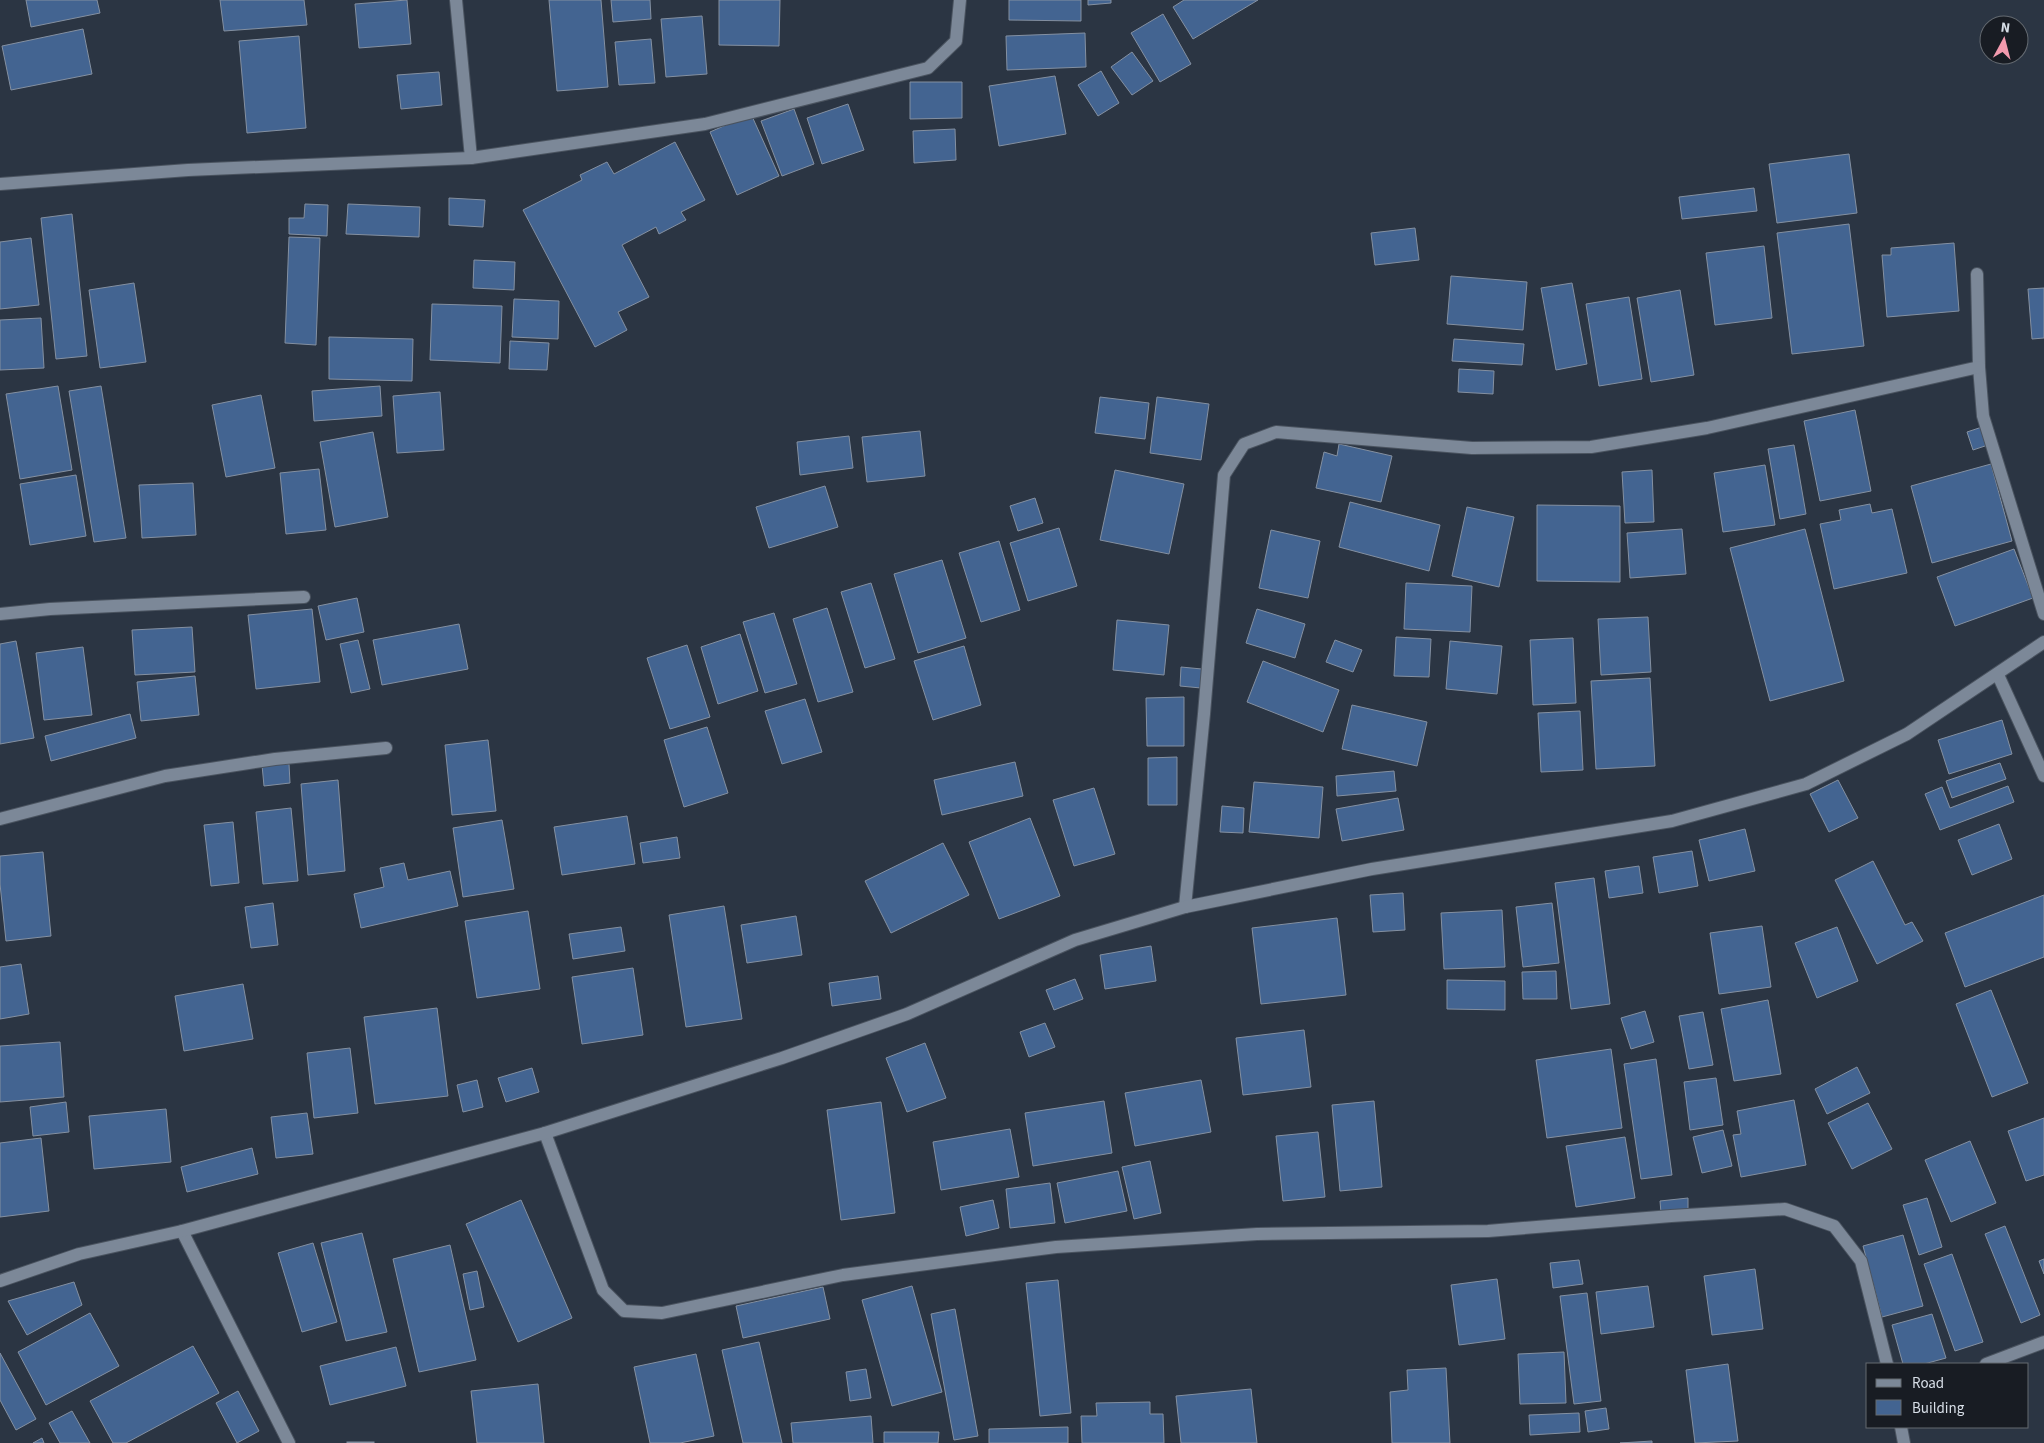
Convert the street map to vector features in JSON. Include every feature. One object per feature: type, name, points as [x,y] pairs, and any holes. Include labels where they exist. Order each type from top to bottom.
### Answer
[{"type":"street","points":[[456,0],[471,158]]},
{"type":"street","points":[[0,184],[188,170],[471,158],[705,124],[928,68],[956,41],[960,0]]},
{"type":"street","points":[[1977,274],[1979,367],[1983,416],[2044,614]]},
{"type":"street","points":[[1185,907],[1205,704],[1224,475],[1244,444],[1276,432],[1472,448],[1591,447],[1706,428],[1979,367]]},
{"type":"street","points":[[0,614],[50,609],[304,597]]},
{"type":"street","points":[[0,1281],[79,1254],[182,1231],[544,1133],[782,1058],[907,1014],[1075,940],[1185,907],[1372,869],[1672,821],[1806,784],[1908,734],[1998,675],[2044,642]]},
{"type":"street","points":[[1998,675],[2044,776]]},
{"type":"street","points":[[0,819],[165,776],[275,759],[386,748]]},
{"type":"street","points":[[544,1133],[603,1290],[624,1311],[662,1313],[843,1275],[1056,1247],[1257,1234],[1488,1231],[1785,1209],[1834,1226],[1861,1261],[1887,1363]]},
{"type":"street","points":[[182,1231],[289,1443]]},
{"type":"street","points":[[1989,1363],[2044,1342]]},
{"type":"street","points":[[1901,1428],[1904,1443]]},
{"type":"building","points":[[26,0],[97,0],[100,13],[31,27]]},
{"type":"building","points":[[220,0],[304,0],[307,25],[224,31]]},
{"type":"building","points":[[407,0],[411,44],[359,48],[355,4]]},
{"type":"building","points":[[549,0],[601,0],[608,87],[557,91]]},
{"type":"building","points":[[611,0],[650,0],[651,19],[613,22]]},
{"type":"building","points":[[719,0],[780,0],[779,46],[719,45]]},
{"type":"building","points":[[1009,0],[1081,0],[1081,21],[1009,20]]},
{"type":"building","points":[[1088,0],[1111,0],[1111,3],[1088,5]]},
{"type":"building","points":[[1184,0],[1258,0],[1193,39],[1173,7]]},
{"type":"building","points":[[1163,14],[1191,64],[1160,82],[1131,33]]},
{"type":"building","points":[[702,16],[707,74],[666,77],[661,19]]},
{"type":"building","points":[[83,29],[92,74],[11,90],[2,46]]},
{"type":"building","points":[[1085,33],[1086,67],[1007,70],[1006,36]]},
{"type":"building","points":[[299,36],[306,128],[247,133],[239,41]]},
{"type":"building","points":[[651,39],[655,83],[619,85],[615,42]]},
{"type":"building","points":[[1132,52],[1153,81],[1132,95],[1111,67]]},
{"type":"building","points":[[1101,71],[1119,103],[1098,116],[1078,85]]},
{"type":"building","points":[[439,72],[442,105],[401,109],[397,75]]},
{"type":"building","points":[[1055,76],[1066,134],[999,146],[989,86]]},
{"type":"building","points":[[910,82],[962,82],[962,118],[910,119]]},
{"type":"building","points":[[848,104],[864,150],[822,164],[807,118]]},
{"type":"building","points":[[794,109],[814,164],[782,176],[761,121]]},
{"type":"building","points":[[751,114],[779,176],[737,195],[710,132]]},
{"type":"building","points":[[955,129],[956,160],[914,163],[913,131]]},
{"type":"building","points":[[675,142],[705,200],[681,212],[686,220],[659,234],[656,227],[622,245],[649,297],[618,312],[627,330],[595,347],[523,210],[582,180],[580,175],[607,162],[614,174]]},
{"type":"building","points":[[1849,154],[1857,213],[1777,223],[1769,164]]},
{"type":"building","points":[[1754,188],[1757,211],[1682,219],[1679,197]]},
{"type":"building","points":[[449,198],[485,200],[483,227],[449,225]]},
{"type":"building","points":[[305,204],[328,205],[327,236],[289,234],[289,218],[304,218]]},
{"type":"building","points":[[348,204],[420,207],[419,237],[346,234]]},
{"type":"building","points":[[72,214],[87,356],[56,359],[41,218]]},
{"type":"building","points":[[1849,224],[1864,346],[1792,354],[1777,233]]},
{"type":"building","points":[[1415,228],[1419,260],[1375,265],[1371,233]]},
{"type":"building","points":[[289,237],[320,238],[316,345],[285,343]]},
{"type":"building","points":[[31,238],[39,305],[0,309],[0,242]]},
{"type":"building","points":[[1954,243],[1959,311],[1887,317],[1882,255],[1891,255],[1891,248]]},
{"type":"building","points":[[1764,246],[1772,318],[1715,325],[1706,253]]},
{"type":"building","points":[[474,260],[515,262],[514,290],[473,288]]},
{"type":"building","points":[[1451,276],[1527,282],[1523,330],[1447,324]]},
{"type":"building","points":[[134,283],[146,362],[100,368],[89,290]]},
{"type":"building","points":[[1572,283],[1587,364],[1556,370],[1541,288]]},
{"type":"building","points":[[2044,288],[2044,338],[2032,339],[2028,289]]},
{"type":"building","points":[[1680,290],[1694,375],[1651,382],[1637,298]]},
{"type":"building","points":[[1629,297],[1642,379],[1599,386],[1586,304]]},
{"type":"building","points":[[514,299],[559,301],[558,339],[512,337]]},
{"type":"building","points":[[432,304],[502,306],[500,363],[430,360]]},
{"type":"building","points":[[41,318],[44,368],[0,370],[0,320]]},
{"type":"building","points":[[329,337],[413,339],[412,381],[329,379]]},
{"type":"building","points":[[1454,339],[1524,344],[1522,365],[1452,361]]},
{"type":"building","points":[[510,341],[549,343],[547,370],[509,369]]},
{"type":"building","points":[[1459,369],[1494,371],[1493,394],[1458,392]]},
{"type":"building","points":[[58,386],[72,470],[20,479],[6,394]]},
{"type":"building","points":[[101,386],[126,538],[94,542],[69,391]]},
{"type":"building","points":[[380,386],[382,416],[314,421],[312,391]]},
{"type":"building","points":[[440,392],[444,450],[397,453],[393,396]]},
{"type":"building","points":[[261,395],[275,468],[226,477],[212,405]]},
{"type":"building","points":[[1100,397],[1149,403],[1145,439],[1095,433]]},
{"type":"building","points":[[1157,397],[1209,404],[1201,460],[1150,453]]},
{"type":"building","points":[[1855,410],[1871,491],[1820,501],[1804,421]]},
{"type":"building","points":[[1985,426],[1991,444],[1973,450],[1967,432]]},
{"type":"building","points":[[920,431],[925,476],[867,482],[862,437]]},
{"type":"building","points":[[373,432],[388,517],[335,527],[320,442]]},
{"type":"building","points":[[849,436],[853,468],[800,475],[797,442]]},
{"type":"building","points":[[1339,444],[1392,456],[1381,502],[1316,488],[1324,452],[1337,456]]},
{"type":"building","points":[[1794,445],[1806,514],[1780,519],[1768,449]]},
{"type":"building","points":[[1991,464],[2012,541],[1932,563],[1911,486]]},
{"type":"building","points":[[1765,465],[1775,525],[1723,532],[1714,473]]},
{"type":"building","points":[[319,469],[326,530],[286,534],[280,473]]},
{"type":"building","points":[[1115,470],[1184,484],[1169,554],[1100,540]]},
{"type":"building","points":[[1652,470],[1654,522],[1625,523],[1622,472]]},
{"type":"building","points":[[76,475],[86,536],[30,545],[20,484]]},
{"type":"building","points":[[193,483],[196,535],[142,538],[139,485]]},
{"type":"building","points":[[825,486],[838,527],[769,548],[756,507]]},
{"type":"building","points":[[1035,498],[1043,523],[1018,531],[1010,506]]},
{"type":"building","points":[[1350,502],[1440,525],[1429,571],[1339,547]]},
{"type":"building","points":[[1870,504],[1872,513],[1892,509],[1907,573],[1834,589],[1820,524],[1841,520],[1839,510]]},
{"type":"building","points":[[1537,505],[1620,506],[1620,582],[1537,581]]},
{"type":"building","points":[[1467,507],[1514,517],[1499,587],[1452,576]]},
{"type":"building","points":[[1059,528],[1077,586],[1028,601],[1010,543]]},
{"type":"building","points":[[1682,529],[1686,574],[1630,578],[1627,533]]},
{"type":"building","points":[[1805,529],[1844,681],[1770,701],[1730,548]]},
{"type":"building","points":[[1271,530],[1320,541],[1308,598],[1259,588]]},
{"type":"building","points":[[999,541],[1020,610],[981,622],[959,553]]},
{"type":"building","points":[[2014,549],[2033,598],[1955,626],[1937,577]]},
{"type":"building","points":[[942,560],[966,638],[918,653],[894,574]]},
{"type":"building","points":[[871,583],[895,659],[865,668],[841,592]]},
{"type":"building","points":[[1406,583],[1472,586],[1470,632],[1404,629]]},
{"type":"building","points":[[357,598],[364,632],[326,640],[318,606]]},
{"type":"building","points":[[827,608],[853,692],[818,702],[793,619]]},
{"type":"building","points":[[312,609],[320,682],[256,689],[248,615]]},
{"type":"building","points":[[1257,609],[1305,624],[1295,658],[1246,643]]},
{"type":"building","points":[[774,613],[797,684],[765,693],[743,622]]},
{"type":"building","points":[[1648,617],[1651,672],[1601,675],[1598,619]]},
{"type":"building","points":[[1117,620],[1169,625],[1164,675],[1113,670]]},
{"type":"building","points":[[459,624],[468,669],[382,685],[373,640]]},
{"type":"building","points":[[192,627],[195,672],[135,675],[132,630]]},
{"type":"building","points":[[740,634],[758,691],[718,704],[701,647]]},
{"type":"building","points":[[1396,637],[1431,639],[1429,677],[1394,676]]},
{"type":"building","points":[[1573,638],[1576,703],[1533,705],[1530,640]]},
{"type":"building","points":[[358,640],[370,689],[351,693],[340,644]]},
{"type":"building","points":[[1335,640],[1362,650],[1353,672],[1326,662]]},
{"type":"building","points":[[16,641],[34,738],[0,744],[0,644]]},
{"type":"building","points":[[1450,641],[1502,646],[1497,694],[1446,689]]},
{"type":"building","points":[[687,645],[710,717],[670,729],[647,658]]},
{"type":"building","points":[[964,646],[981,705],[933,720],[914,661]]},
{"type":"building","points":[[83,647],[92,715],[44,720],[36,653]]},
{"type":"building","points":[[1263,661],[1339,690],[1323,732],[1247,702]]},
{"type":"building","points":[[1181,667],[1202,669],[1201,688],[1180,686]]},
{"type":"building","points":[[195,676],[199,715],[141,721],[137,682]]},
{"type":"building","points":[[1650,678],[1655,766],[1596,769],[1591,681]]},
{"type":"building","points":[[1184,697],[1184,746],[1147,746],[1146,698]]},
{"type":"building","points":[[805,699],[822,752],[782,764],[765,711]]},
{"type":"building","points":[[1352,705],[1427,722],[1417,766],[1342,749]]},
{"type":"building","points":[[1580,711],[1583,770],[1541,772],[1538,713]]},
{"type":"building","points":[[130,714],[136,738],[51,761],[45,736]]},
{"type":"building","points":[[2002,720],[2012,754],[1949,774],[1938,740]]},
{"type":"building","points":[[707,727],[728,793],[684,807],[664,740]]},
{"type":"building","points":[[488,740],[496,811],[452,815],[445,745]]},
{"type":"building","points":[[1177,757],[1177,805],[1148,805],[1148,758]]},
{"type":"building","points":[[1015,762],[1023,796],[942,815],[934,780]]},
{"type":"building","points":[[2000,763],[2006,779],[1952,798],[1946,781]]},
{"type":"building","points":[[289,764],[290,783],[264,786],[262,765]]},
{"type":"building","points":[[1394,771],[1396,791],[1337,796],[1336,776]]},
{"type":"building","points":[[338,780],[345,871],[308,875],[301,784]]},
{"type":"building","points":[[1838,780],[1858,818],[1829,832],[1810,794]]},
{"type":"building","points":[[1254,782],[1323,787],[1319,838],[1249,832]]},
{"type":"building","points":[[2008,786],[2014,802],[1940,830],[1925,794],[1942,787],[1950,808]]},
{"type":"building","points":[[1094,788],[1115,854],[1074,866],[1053,800]]},
{"type":"building","points":[[1398,798],[1404,830],[1342,841],[1336,809]]},
{"type":"building","points":[[1222,806],[1244,808],[1243,833],[1220,832]]},
{"type":"building","points":[[291,808],[298,881],[263,884],[256,812]]},
{"type":"building","points":[[627,816],[635,864],[562,875],[554,827]]},
{"type":"building","points":[[1030,818],[1060,896],[999,919],[969,842]]},
{"type":"building","points":[[502,820],[514,889],[463,897],[453,828]]},
{"type":"building","points":[[233,822],[239,883],[211,886],[204,825]]},
{"type":"building","points":[[1999,824],[2012,859],[1972,875],[1958,840]]},
{"type":"building","points":[[1745,829],[1755,871],[1709,881],[1699,840]]},
{"type":"building","points":[[677,837],[680,858],[643,863],[640,843]]},
{"type":"building","points":[[943,843],[969,895],[891,933],[865,881]]},
{"type":"building","points":[[1692,851],[1698,886],[1659,893],[1653,857]]},
{"type":"building","points":[[43,852],[51,936],[6,941],[0,884],[0,856]]},
{"type":"building","points":[[1873,861],[1905,925],[1912,922],[1923,941],[1877,964],[1835,880]]},
{"type":"building","points":[[404,863],[408,880],[450,871],[458,906],[361,928],[354,894],[384,887],[380,868]]},
{"type":"building","points":[[1639,866],[1643,893],[1609,898],[1605,871]]},
{"type":"building","points":[[1594,878],[1610,1004],[1571,1009],[1555,883]]},
{"type":"building","points":[[1403,893],[1405,930],[1373,932],[1370,895]]},
{"type":"building","points":[[2044,895],[2044,957],[1965,987],[1945,933]]},
{"type":"building","points":[[273,903],[278,945],[251,948],[245,907]]},
{"type":"building","points":[[1552,903],[1559,963],[1523,967],[1516,907]]},
{"type":"building","points":[[724,906],[742,1019],[686,1027],[669,915]]},
{"type":"building","points":[[1502,910],[1505,967],[1444,969],[1441,913]]},
{"type":"building","points":[[528,911],[540,989],[477,998],[465,921]]},
{"type":"building","points":[[796,916],[802,955],[747,963],[741,925]]},
{"type":"building","points":[[1337,918],[1346,995],[1261,1004],[1252,928]]},
{"type":"building","points":[[1762,926],[1771,987],[1719,994],[1710,933]]},
{"type":"building","points":[[621,927],[625,951],[573,959],[569,934]]},
{"type":"building","points":[[1837,927],[1858,981],[1817,998],[1795,943]]},
{"type":"building","points":[[1151,946],[1156,981],[1105,989],[1100,955]]},
{"type":"building","points":[[21,964],[29,1014],[0,1019],[0,967]]},
{"type":"building","points":[[633,968],[643,1035],[582,1044],[572,977]]},
{"type":"building","points":[[1556,971],[1557,999],[1523,999],[1522,972]]},
{"type":"building","points":[[878,976],[881,999],[832,1006],[829,983]]},
{"type":"building","points":[[1075,979],[1083,999],[1054,1010],[1046,990]]},
{"type":"building","points":[[1447,980],[1505,981],[1505,1010],[1447,1009]]},
{"type":"building","points":[[243,984],[253,1039],[184,1051],[175,996]]},
{"type":"building","points":[[1991,990],[2028,1083],[1992,1097],[1956,1004]]},
{"type":"building","points":[[1768,1000],[1781,1074],[1734,1081],[1721,1009]]},
{"type":"building","points":[[437,1008],[448,1096],[375,1104],[364,1017]]},
{"type":"building","points":[[1645,1011],[1654,1042],[1631,1049],[1621,1018]]},
{"type":"building","points":[[1703,1012],[1713,1065],[1689,1069],[1679,1016]]},
{"type":"building","points":[[1045,1023],[1055,1047],[1029,1057],[1020,1032]]},
{"type":"building","points":[[1304,1030],[1311,1087],[1243,1095],[1236,1038]]},
{"type":"building","points":[[60,1042],[64,1097],[0,1102],[0,1046]]},
{"type":"building","points":[[925,1043],[946,1098],[907,1112],[886,1058]]},
{"type":"building","points":[[350,1048],[358,1113],[314,1118],[307,1053]]},
{"type":"building","points":[[1611,1049],[1622,1128],[1547,1138],[1536,1060]]},
{"type":"building","points":[[1656,1059],[1672,1175],[1641,1179],[1624,1064]]},
{"type":"building","points":[[1857,1067],[1870,1093],[1827,1114],[1815,1089]]},
{"type":"building","points":[[532,1068],[539,1092],[506,1102],[498,1078]]},
{"type":"building","points":[[1716,1078],[1723,1125],[1690,1130],[1684,1082]]},
{"type":"building","points":[[477,1080],[483,1107],[463,1112],[457,1085]]},
{"type":"building","points":[[1201,1080],[1211,1132],[1135,1146],[1125,1093]]},
{"type":"building","points":[[1794,1100],[1806,1165],[1741,1177],[1733,1135],[1741,1134],[1737,1111]]},
{"type":"building","points":[[1104,1101],[1112,1153],[1033,1166],[1025,1113]]},
{"type":"building","points":[[1374,1101],[1382,1187],[1340,1191],[1332,1105]]},
{"type":"building","points":[[66,1102],[69,1132],[33,1136],[30,1107]]},
{"type":"building","points":[[881,1102],[895,1213],[841,1220],[827,1110]]},
{"type":"building","points":[[1868,1103],[1892,1149],[1852,1169],[1828,1123]]},
{"type":"building","points":[[166,1109],[171,1162],[94,1169],[89,1116]]},
{"type":"building","points":[[307,1113],[313,1154],[276,1158],[271,1117]]},
{"type":"building","points":[[2044,1118],[2044,1175],[2026,1181],[2008,1131]]},
{"type":"building","points":[[1010,1129],[1019,1177],[941,1190],[933,1142]]},
{"type":"building","points":[[1723,1130],[1732,1166],[1702,1173],[1693,1137]]},
{"type":"building","points":[[1318,1132],[1325,1197],[1283,1201],[1276,1136]]},
{"type":"building","points":[[1625,1137],[1635,1198],[1576,1207],[1566,1146]]},
{"type":"building","points":[[41,1138],[49,1211],[0,1217],[0,1143]]},
{"type":"building","points":[[1970,1141],[1996,1203],[1951,1222],[1925,1160]]},
{"type":"building","points":[[252,1148],[258,1174],[187,1192],[181,1167]]},
{"type":"building","points":[[1150,1161],[1161,1213],[1134,1219],[1122,1167]]},
{"type":"building","points":[[1118,1171],[1127,1211],[1065,1223],[1057,1183]]},
{"type":"building","points":[[1050,1183],[1055,1223],[1010,1228],[1006,1189]]},
{"type":"building","points":[[1688,1198],[1688,1211],[1661,1213],[1660,1201]]},
{"type":"building","points":[[1927,1198],[1942,1247],[1919,1255],[1903,1205]]},
{"type":"building","points":[[521,1200],[572,1318],[518,1342],[466,1224]]},
{"type":"building","points":[[993,1200],[999,1228],[966,1236],[960,1207]]},
{"type":"building","points":[[2005,1226],[2040,1315],[2021,1323],[1985,1234]]},
{"type":"building","points":[[362,1233],[387,1332],[346,1341],[321,1243]]},
{"type":"building","points":[[1903,1235],[1923,1306],[1882,1317],[1863,1246]]},
{"type":"building","points":[[313,1243],[337,1322],[302,1332],[278,1253]]},
{"type":"building","points":[[450,1245],[476,1360],[419,1372],[393,1259]]},
{"type":"building","points":[[1952,1254],[1983,1342],[1955,1351],[1924,1264]]},
{"type":"building","points":[[2044,1259],[2044,1274],[2039,1261]]},
{"type":"building","points":[[1579,1260],[1583,1284],[1553,1288],[1550,1263]]},
{"type":"building","points":[[1755,1269],[1763,1329],[1712,1335],[1704,1276]]},
{"type":"building","points":[[477,1271],[484,1307],[470,1310],[463,1274]]},
{"type":"building","points":[[1497,1279],[1505,1339],[1459,1345],[1451,1285]]},
{"type":"building","points":[[1058,1280],[1071,1413],[1040,1416],[1026,1283]]},
{"type":"building","points":[[74,1282],[82,1305],[27,1335],[8,1301]]},
{"type":"building","points":[[912,1286],[942,1392],[892,1406],[862,1300]]},
{"type":"building","points":[[1648,1286],[1654,1327],[1601,1334],[1596,1292]]},
{"type":"building","points":[[823,1287],[830,1319],[743,1338],[736,1306]]},
{"type":"building","points":[[1587,1293],[1601,1401],[1574,1404],[1560,1296]]},
{"type":"building","points":[[955,1309],[978,1436],[954,1440],[931,1314]]},
{"type":"building","points":[[90,1313],[119,1366],[46,1405],[18,1352]]},
{"type":"building","points":[[1932,1314],[1946,1358],[1928,1363],[1903,1363],[1892,1325]]},
{"type":"building","points":[[759,1342],[782,1443],[743,1443],[722,1350]]},
{"type":"building","points":[[193,1346],[219,1393],[126,1443],[113,1443],[90,1401]]},
{"type":"building","points":[[396,1347],[406,1386],[330,1405],[320,1366]]},
{"type":"building","points":[[1564,1352],[1566,1403],[1520,1404],[1518,1354]]},
{"type":"building","points":[[0,1353],[36,1419],[16,1430],[0,1400]]},
{"type":"building","points":[[696,1354],[714,1436],[680,1443],[650,1443],[634,1367]]},
{"type":"building","points":[[1728,1364],[1738,1441],[1695,1443],[1686,1370]]},
{"type":"building","points":[[1446,1368],[1450,1443],[1392,1443],[1390,1392],[1408,1390],[1407,1370]]},
{"type":"building","points":[[866,1369],[871,1398],[850,1401],[846,1372]]},
{"type":"building","points":[[538,1384],[544,1443],[477,1443],[471,1391]]},
{"type":"building","points":[[1251,1389],[1257,1443],[1181,1443],[1176,1396]]},
{"type":"building","points":[[238,1391],[259,1431],[237,1443],[216,1403]]},
{"type":"building","points":[[1150,1402],[1150,1414],[1163,1414],[1164,1443],[1082,1443],[1081,1416],[1097,1416],[1096,1403]]},
{"type":"building","points":[[1606,1408],[1609,1429],[1588,1432],[1585,1411]]},
{"type":"building","points":[[72,1411],[90,1443],[60,1443],[49,1423]]},
{"type":"building","points":[[1579,1413],[1580,1432],[1530,1435],[1529,1415]]},
{"type":"building","points":[[871,1416],[873,1443],[793,1443],[791,1423]]},
{"type":"building","points":[[1068,1427],[1068,1443],[989,1443],[989,1429]]},
{"type":"building","points":[[884,1432],[939,1432],[938,1443],[884,1443]]},
{"type":"building","points":[[42,1438],[44,1443],[33,1443]]},
{"type":"building","points":[[1652,1441],[1652,1443],[1620,1443]]},
{"type":"building","points":[[374,1442],[374,1443],[347,1443]]}]
